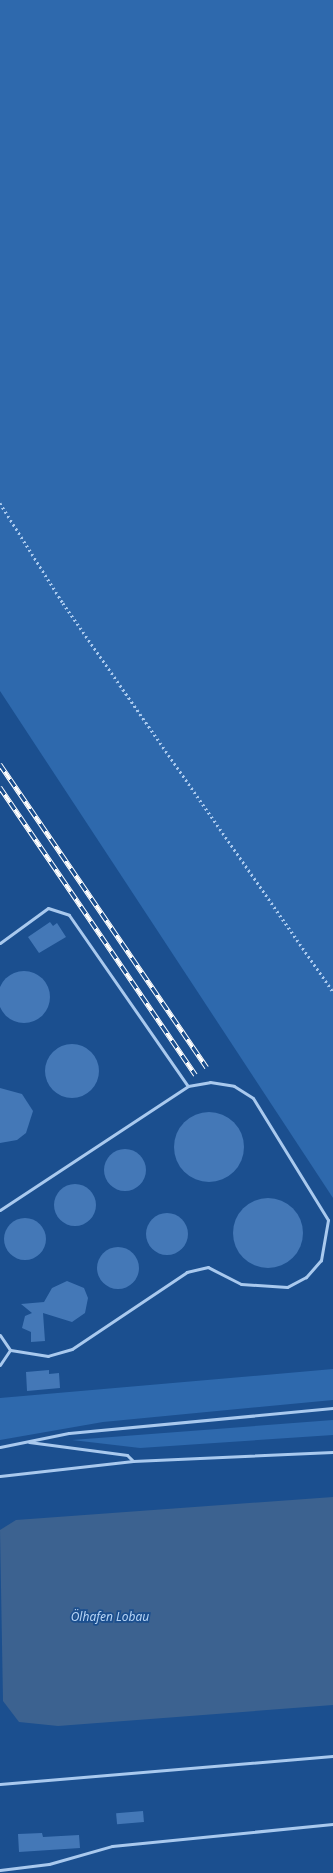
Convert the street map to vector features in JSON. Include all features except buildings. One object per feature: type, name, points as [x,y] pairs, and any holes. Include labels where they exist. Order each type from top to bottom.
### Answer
[{"type":"lane","points":[[0,943],[48,908],[69,915],[188,1086]]},
{"type":"lane","points":[[0,1210],[188,1086],[210,1082],[234,1086],[253,1098],[328,1220],[321,1260],[306,1277],[287,1287],[242,1284],[208,1266],[187,1272],[72,1349],[48,1356],[10,1350],[0,1335]]},
{"type":"lane","points":[[0,1365],[10,1350]]},
{"type":"lane","points":[[0,1447],[84,1431],[333,1408]]},
{"type":"lane","points":[[27,1441],[127,1455],[134,1461]]},
{"type":"lane","points":[[0,1476],[134,1461],[333,1452]]},
{"type":"lane","points":[[0,1784],[333,1756]]},
{"type":"lane","points":[[0,1870],[49,1864],[112,1846],[333,1824]]},
{"type":"path","points":[[0,503],[63,603],[333,991]]},
{"type":"shaded area","points":[[0,0],[333,0],[333,1198],[0,691]]},
{"type":"shaded area","points":[[333,1369],[333,1400],[103,1422],[0,1440],[0,1398]]},
{"type":"shaded area","points":[[333,1420],[333,1435],[140,1448],[72,1440]]},
{"type":"water","name":"Ölhafen Lobau","points":[[333,1497],[333,1705],[58,1726],[19,1722],[3,1701],[0,1530],[16,1520]]},
{"type":"railway","points":[[0,764],[207,1067]]},
{"type":"railway","points":[[0,787],[196,1075]]}]
